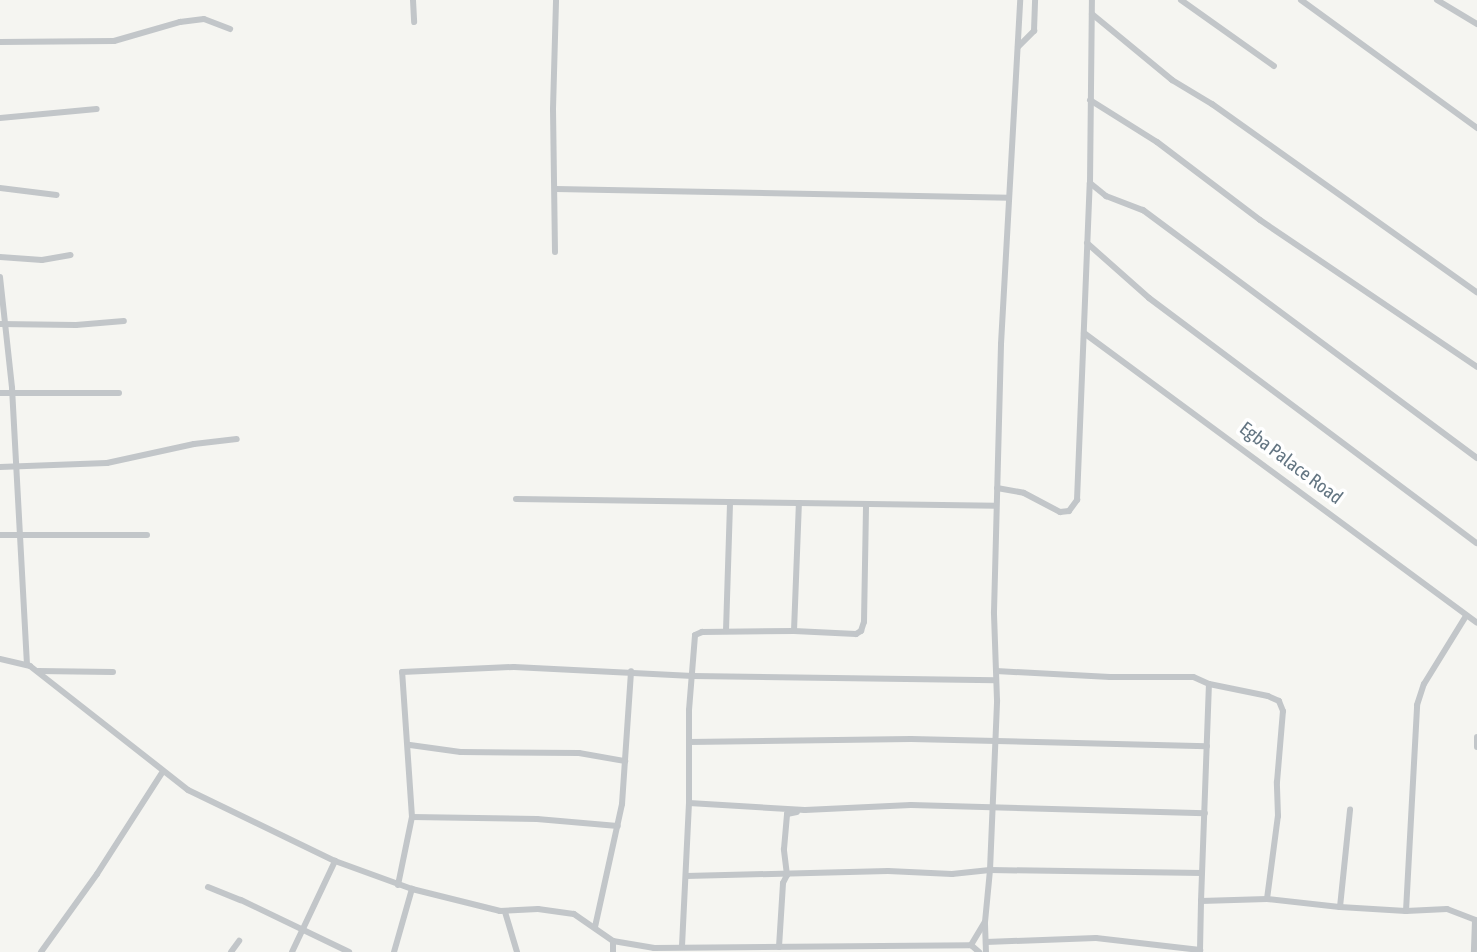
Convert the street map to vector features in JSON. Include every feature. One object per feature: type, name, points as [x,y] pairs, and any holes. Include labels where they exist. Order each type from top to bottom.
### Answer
[{"type":"street","points":[[412,0],[414,22]]},
{"type":"street","points":[[555,252],[553,109],[556,0]]},
{"type":"street","points":[[986,952],[985,922],[990,870],[996,680],[996,506],[1001,345],[1020,0]]},
{"type":"street","points":[[1017,47],[1034,31],[1035,0]]},
{"type":"street","points":[[997,488],[1024,494],[1060,512],[1069,511],[1077,500],[1080,481],[1090,183],[1092,0]]},
{"type":"street","points":[[1181,0],[1274,66]]},
{"type":"street","points":[[1301,0],[1477,128]]},
{"type":"street","points":[[1437,0],[1477,24]]},
{"type":"street","points":[[1092,14],[1172,80],[1212,104],[1477,292]]},
{"type":"street","points":[[0,42],[114,41],[180,22],[204,19],[230,29]]},
{"type":"street","points":[[1090,100],[1157,142],[1261,220],[1477,367]]},
{"type":"street","points":[[0,118],[97,109]]},
{"type":"street","points":[[1090,183],[1106,196],[1143,210],[1477,458]]},
{"type":"street","points":[[0,188],[57,195]]},
{"type":"street","points":[[556,189],[1009,198]]},
{"type":"street","points":[[1087,243],[1149,298],[1477,543]]},
{"type":"street","points":[[0,257],[42,260],[71,255]]},
{"type":"street","points":[[0,277],[2,324],[12,393],[27,665]]},
{"type":"street","points":[[2,324],[85,325],[124,321]]},
{"type":"street","name":"Egba Palace Road","points":[[1084,332],[1351,527],[1477,623]]},
{"type":"street","points":[[0,393],[119,393]]},
{"type":"street","points":[[0,467],[107,463],[194,444],[237,439]]},
{"type":"street","points":[[516,499],[996,506]]},
{"type":"street","points":[[726,631],[730,503]]},
{"type":"street","points":[[794,631],[799,503]]},
{"type":"street","points":[[682,946],[695,635],[726,631],[856,634],[861,631],[864,622],[866,505]]},
{"type":"street","points":[[0,535],[147,535]]},
{"type":"street","points":[[1406,911],[1417,705],[1424,684],[1466,616]]},
{"type":"street","points":[[0,659],[27,665],[36,671],[197,795],[335,861],[412,889],[505,912],[537,909],[574,914],[613,941],[654,948],[682,946],[742,950],[779,947],[971,945],[979,952]]},
{"type":"street","points":[[398,884],[412,817],[410,746],[402,672],[514,667],[693,676],[996,680]]},
{"type":"street","points":[[36,671],[113,672]]},
{"type":"street","points":[[596,927],[618,826],[631,671]]},
{"type":"street","points":[[996,671],[1110,677],[1194,677],[1209,684],[1268,695],[1279,701],[1283,711],[1277,782],[1278,816],[1267,899]]},
{"type":"street","points":[[986,942],[1096,938],[1200,951],[1209,684]]},
{"type":"street","points":[[1477,737],[1477,747]]},
{"type":"street","points":[[689,742],[993,740],[1207,746]]},
{"type":"street","points":[[410,746],[461,752],[567,752],[625,761]]},
{"type":"street","points":[[41,952],[97,874],[163,771]]},
{"type":"street","points":[[689,803],[805,810],[911,805],[1205,813]]},
{"type":"street","points":[[779,947],[783,883],[787,875],[784,849],[787,814],[897,808]]},
{"type":"street","points":[[1340,908],[1350,810]]},
{"type":"street","points":[[412,817],[537,819],[618,826]]},
{"type":"street","points":[[292,952],[335,861]]},
{"type":"street","points":[[686,876],[888,872],[952,874],[990,870],[1202,873]]},
{"type":"street","points":[[208,887],[349,952]]},
{"type":"street","points":[[394,952],[412,889]]},
{"type":"street","points":[[1202,901],[1267,899],[1340,908],[1406,911],[1447,909],[1476,920],[1474,952]]},
{"type":"street","points":[[505,912],[517,952]]},
{"type":"street","points":[[971,945],[985,922]]},
{"type":"street","points":[[230,952],[239,941]]},
{"type":"street","points":[[613,941],[613,952]]}]
